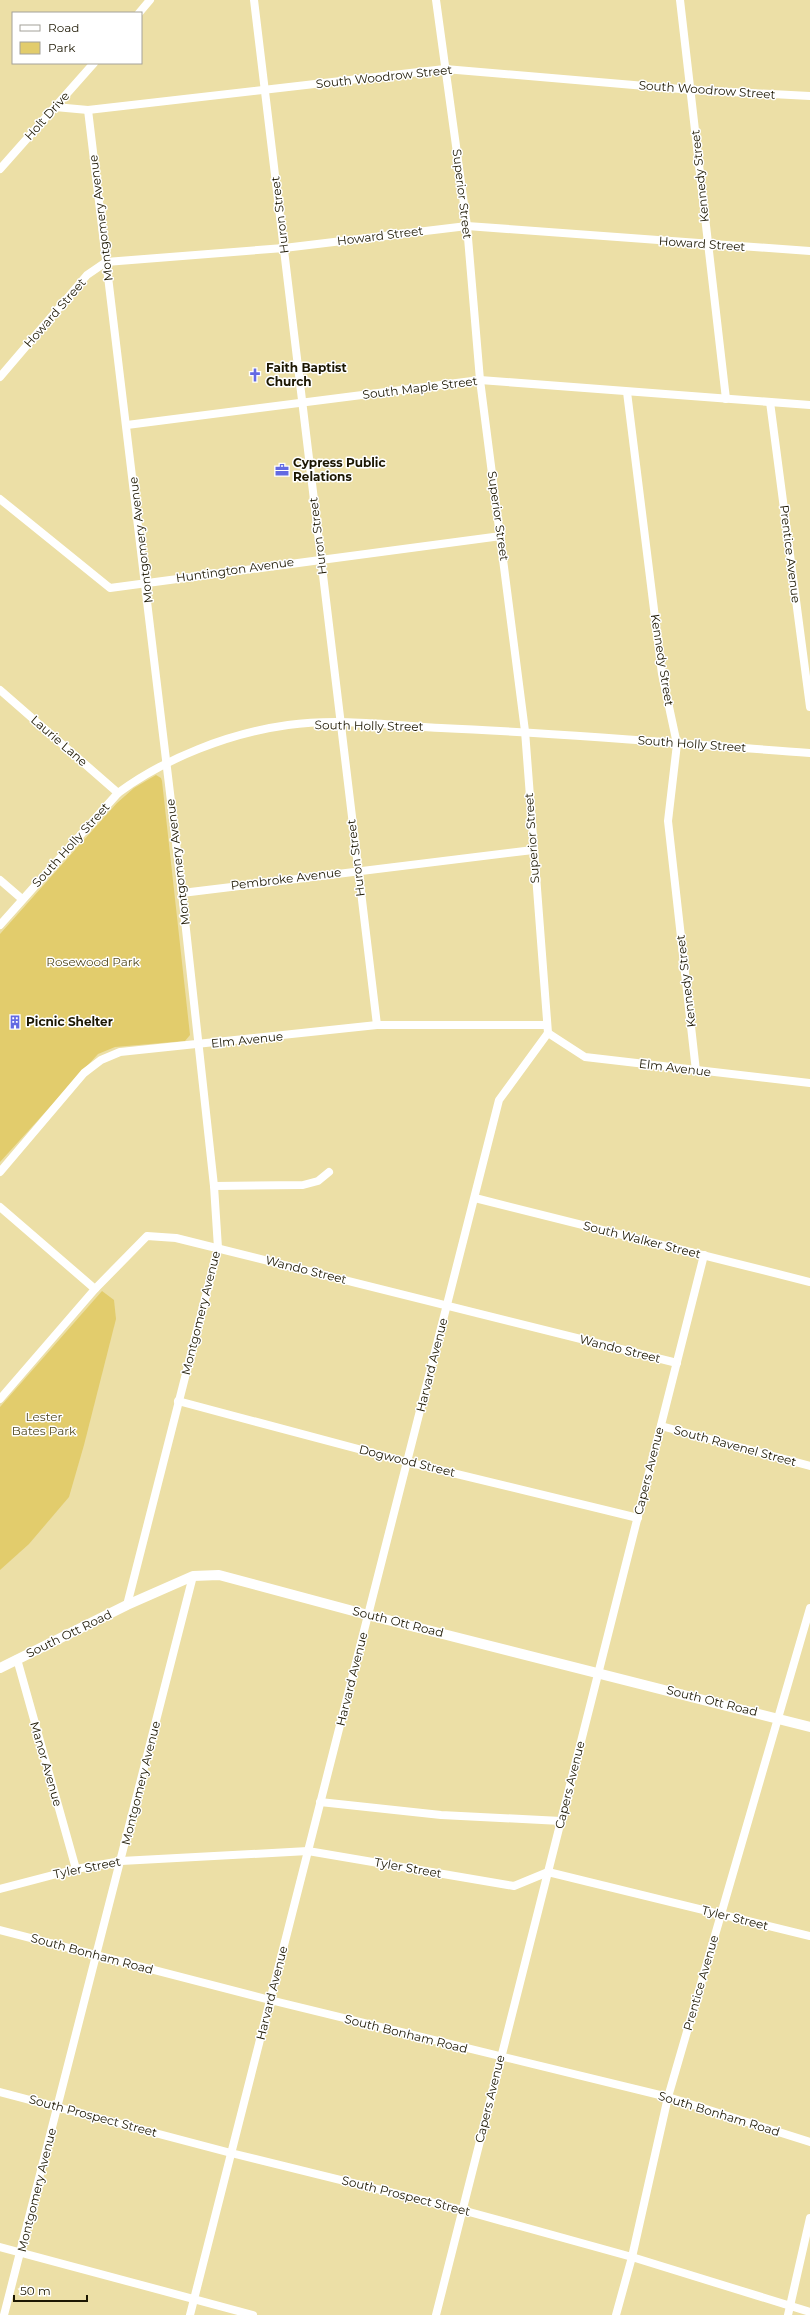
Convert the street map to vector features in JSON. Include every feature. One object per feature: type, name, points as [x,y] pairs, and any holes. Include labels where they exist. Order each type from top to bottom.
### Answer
[{"type":"street","points":[[140,12],[150,0]]},
{"type":"street","name":"Huron Street","points":[[254,0],[376,1025]]},
{"type":"street","name":"Superior Street","points":[[436,0],[467,226],[480,380],[525,731],[547,1029]]},
{"type":"street","name":"Kennedy Street","points":[[680,0],[692,90],[707,244],[726,399]]},
{"type":"street","name":"Holt Drive","points":[[0,169],[93,64]]},
{"type":"street","name":"South Woodrow Street","points":[[55,107],[88,110],[445,69],[692,90],[810,96]]},
{"type":"street","name":"Montgomery Avenue","points":[[88,110],[146,582],[182,893],[214,1186],[218,1248],[127,1605]]},
{"type":"street","name":"Howard Street","points":[[0,377],[87,275],[106,262],[284,248],[467,226],[810,251]]},
{"type":"street","name":"South Maple Street","points":[[127,425],[480,380],[810,405]]},
{"type":"street","name":"Kennedy Street","points":[[627,392],[662,674],[677,744],[668,821],[696,1071]]},
{"type":"street","name":"Prentice Avenue","points":[[770,402],[810,707]]},
{"type":"street","name":"Huntington Avenue","points":[[0,499],[110,588],[146,582],[501,536]]},
{"type":"street","name":"Laurie Lane","points":[[0,690],[118,793]]},
{"type":"street","name":"South Holly Street","points":[[0,924],[118,793],[135,780],[166,763],[244,734],[290,725],[340,723],[525,731],[677,744],[810,753]]},
{"type":"street","name":"Pembroke Avenue","points":[[182,893],[358,870],[533,850]]},
{"type":"street","points":[[0,880],[22,899]]},
{"type":"street","name":"Elm Avenue","points":[[0,1172],[81,1076],[101,1060],[120,1052],[198,1045],[376,1025],[547,1029],[585,1057],[810,1083]]},
{"type":"street","name":"Harvard Avenue","points":[[190,2315],[500,1100],[547,1029]]},
{"type":"street","points":[[214,1186],[303,1185],[318,1181],[329,1172]]},
{"type":"street","name":"South Walker Street","points":[[475,1198],[810,1282]]},
{"type":"street","points":[[0,1207],[95,1289]]},
{"type":"street","name":"Wando Street","points":[[0,1399],[95,1289],[147,1236],[176,1238],[218,1248],[677,1363]]},
{"type":"street","name":"Capers Avenue","points":[[436,2315],[704,1255]]},
{"type":"street","name":"Dogwood Street","points":[[178,1401],[407,1462],[638,1518]]},
{"type":"street","name":"South Ravenel Street","points":[[661,1426],[810,1466]]},
{"type":"street","name":"South Ott Road","points":[[0,1668],[127,1605],[194,1576],[219,1575],[368,1615],[810,1727]]},
{"type":"street","name":"Montgomery Avenue","points":[[4,2315],[194,1576]]},
{"type":"street","name":"Prentice Avenue","points":[[616,2315],[632,2257],[668,2097],[810,1608]]},
{"type":"street","name":"Manor Avenue","points":[[17,1659],[76,1869]]},
{"type":"street","points":[[320,1802],[441,1815],[561,1821]]},
{"type":"street","name":"Tyler Street","points":[[0,1889],[76,1869],[121,1861],[308,1851],[514,1886],[548,1872],[810,1936]]},
{"type":"street","name":"South Bonham Road","points":[[0,1930],[96,1956],[501,2058],[668,2097],[810,2142]]},
{"type":"street","name":"South Prospect Street","points":[[0,2092],[58,2106],[231,2154],[462,2210],[632,2257],[810,2312]]},
{"type":"street","points":[[788,2315],[810,2218]]},
{"type":"street","points":[[0,2247],[253,2315]]},
{"type":"green space","name":"Rosewood Park","points":[[156,775],[161,778],[162,781],[190,1035],[185,1041],[115,1047],[98,1054],[0,1162],[0,934],[117,803],[134,788]]},
{"type":"green space","name":"Lester Bates Park","points":[[102,1291],[114,1300],[116,1319],[84,1445],[69,1497],[29,1544],[0,1570],[0,1407]]},
{"type":"place","name":"Faith Baptist Church","points":[[255,375]]},
{"type":"place","name":"Cypress Public Relations","points":[[282,470]]},
{"type":"place","name":"Picnic Shelter","points":[[15,1022]]}]
